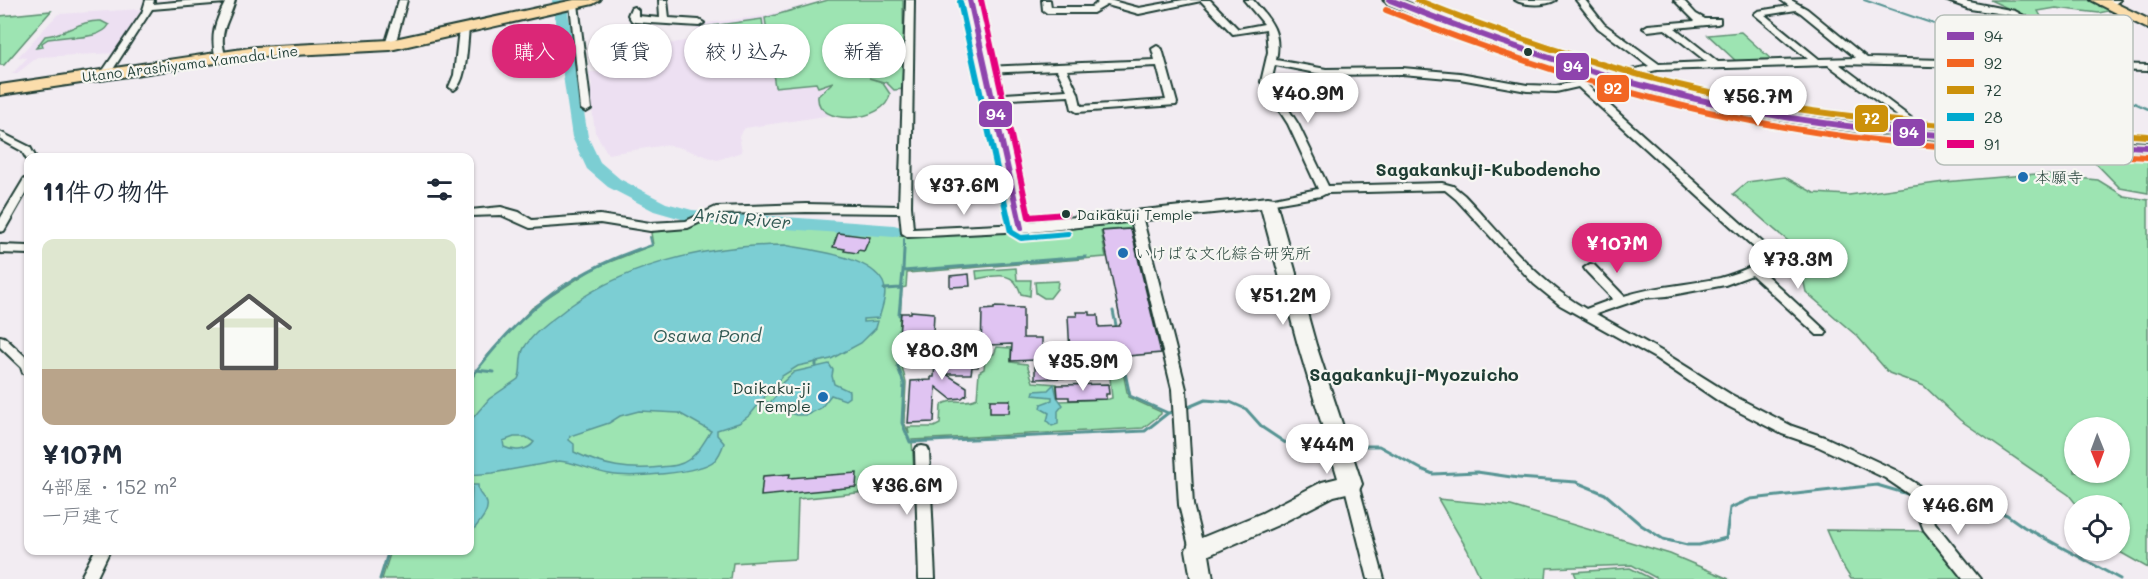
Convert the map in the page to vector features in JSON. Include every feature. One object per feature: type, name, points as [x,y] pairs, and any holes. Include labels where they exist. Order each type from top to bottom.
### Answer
[{"type":"main road","name":"Utano Arashiyama Yamada Line","points":[[0,90],[298,49],[364,48],[390,45],[592,0]]},
{"type":"main road","points":[[970,0],[1021,228],[1268,202],[1301,322],[1351,484],[1330,488],[1270,519],[1197,550],[1202,579]]},
{"type":"main road","points":[[2106,1],[2130,15]]},
{"type":"main road","points":[[2133,16],[2148,25]]},
{"type":"street","points":[[390,45],[403,0]]},
{"type":"street","points":[[663,0],[665,21]]},
{"type":"street","points":[[910,0],[906,210],[909,233],[1021,228]]},
{"type":"street","points":[[1046,0],[1047,10],[1094,10],[1102,1],[1139,11],[1197,0]]},
{"type":"street","points":[[1205,0],[1236,33],[1270,26]]},
{"type":"street","points":[[1248,0],[1270,26],[1273,52],[1266,82],[1293,124],[1323,190]]},
{"type":"street","points":[[1390,0],[1452,27],[1609,78],[1748,110],[1824,123],[1935,135]]},
{"type":"street","points":[[1519,0],[1540,2],[1552,0]]},
{"type":"street","points":[[1580,0],[1601,26],[1657,68]]},
{"type":"street","points":[[1678,0],[1693,16],[1702,21]]},
{"type":"street","points":[[1785,0],[1798,7],[1865,60]]},
{"type":"street","points":[[1949,0],[2016,15]]},
{"type":"street","points":[[105,75],[149,4],[231,1],[217,26],[217,47],[221,58]]},
{"type":"street","points":[[565,6],[586,110]]},
{"type":"street","points":[[1798,7],[1758,14],[1817,62]]},
{"type":"street","points":[[634,10],[632,15],[635,19],[699,23]]},
{"type":"street","points":[[1648,28],[1717,21]]},
{"type":"street","points":[[1668,26],[1716,65]]},
{"type":"street","points":[[454,87],[459,75],[464,29]]},
{"type":"street","points":[[1060,66],[1074,93],[1077,109],[1172,103],[1157,48]]},
{"type":"street","points":[[1272,62],[1326,72],[1402,70],[1527,88],[1556,89],[1657,68],[1865,60],[1935,62]]},
{"type":"street","points":[[1830,62],[1926,134]]},
{"type":"street","points":[[985,70],[1160,63]]},
{"type":"street","points":[[2133,67],[2148,68]]},
{"type":"street","points":[[1581,85],[1776,261],[1725,281],[1667,292],[1642,294],[1583,314]]},
{"type":"street","points":[[991,97],[1074,93]]},
{"type":"street","points":[[0,135],[26,149],[29,153]]},
{"type":"street","points":[[2133,146],[2148,147]]},
{"type":"street","points":[[1268,202],[1321,193],[1323,190],[1442,186],[1449,188],[1472,209],[1538,281],[1583,314],[1659,355],[1725,398],[1787,430],[1822,442],[1875,466],[1918,497],[1929,526],[1972,579]]},
{"type":"street","points":[[0,228],[24,189]]},
{"type":"street","points":[[474,213],[503,210],[518,215],[530,224],[600,219],[650,227],[688,224],[716,211],[806,208],[906,210]]},
{"type":"street","points":[[1136,216],[1179,389],[1186,505],[1197,550]]},
{"type":"street","points":[[0,249],[24,250]]},
{"type":"street","points":[[1590,268],[1622,301]]},
{"type":"street","points":[[1754,270],[1821,332]]},
{"type":"street","points":[[0,340],[24,362]]},
{"type":"street","points":[[922,451],[927,579]]},
{"type":"street","points":[[1351,484],[1376,579]]},
{"type":"street","points":[[88,579],[100,555]]},
{"type":"shaded area","points":[[824,0],[906,0],[907,90],[890,92],[886,105],[873,113],[860,117],[832,115],[745,128],[739,136],[742,152],[717,160],[666,145],[608,154],[595,132],[590,78],[672,78],[672,43],[684,41],[684,78],[810,78],[810,24],[698,24],[763,16]]},
{"type":"shaded area","points":[[142,9],[116,53],[38,57],[16,74],[12,74],[27,58],[18,57],[58,14]]},
{"type":"green space","points":[[828,0],[903,0],[903,24],[822,24],[822,78],[869,78],[882,82],[890,94],[886,104],[865,116],[838,117],[827,113],[820,106],[818,96],[833,82],[818,87],[816,83],[775,87],[774,78],[810,78],[810,24],[766,24],[765,18]]},
{"type":"green space","points":[[1990,0],[2094,0],[2113,10],[2099,13],[2056,8],[2038,11],[2040,15],[2022,15]]},
{"type":"green space","points":[[51,11],[4,65],[0,65],[0,16]]},
{"type":"green space","points":[[762,19],[763,24],[726,24]]},
{"type":"green space","points":[[93,21],[101,21],[109,25],[98,34],[48,39],[42,43],[43,47],[36,48],[45,36]]},
{"type":"green space","points":[[1741,32],[1773,61],[1737,62],[1708,35]]},
{"type":"green space","points":[[869,78],[904,78],[904,89],[894,90],[887,83]]},
{"type":"green space","points":[[2133,152],[2148,153],[2148,193],[2120,188],[2098,165],[2133,165]]},
{"type":"green space","points":[[2036,174],[2098,180],[2124,196],[2148,200],[2148,568],[2130,558],[2130,495],[2069,495],[1960,420],[1924,386],[1889,373],[1858,337],[1806,292],[1801,270],[1803,252],[1733,194],[1747,182],[1785,177],[1814,193],[1849,195],[1944,182]]},
{"type":"green space","name":"Daikaku-ji Temple","points":[[701,220],[886,232],[904,236],[1019,232],[1130,222],[1135,228],[1101,231],[1106,257],[907,273],[906,287],[902,288],[898,349],[906,383],[904,422],[909,434],[908,427],[934,427],[940,424],[941,405],[977,398],[979,372],[984,369],[985,357],[994,354],[997,347],[1011,348],[1011,362],[1027,364],[1033,382],[1057,384],[1057,399],[1060,401],[1112,398],[1109,368],[1120,365],[1128,397],[1161,414],[1143,428],[912,440],[915,487],[798,499],[796,559],[733,563],[731,579],[382,579],[390,555],[474,555],[474,375],[488,355],[532,308],[594,268],[653,245],[651,233]]},
{"type":"green space","points":[[1016,268],[1017,280],[1031,280],[1030,296],[1021,294],[1017,285],[1009,277],[992,276],[977,279],[976,271]]},
{"type":"green space","points":[[1058,281],[1057,289],[1050,298],[1044,298],[1036,293],[1035,282]]},
{"type":"green space","points":[[1438,499],[1511,506],[1670,554],[1729,579],[1658,579],[1632,565],[1547,568],[1546,579],[1481,579],[1467,549]]},
{"type":"green space","points":[[1826,530],[1927,531],[1968,579],[1851,579],[1839,560]]},
{"type":"green space","points":[[1630,568],[1652,579],[1577,579],[1574,572]]},
{"type":"water","name":"Osawa Pond","points":[[785,245],[824,252],[853,260],[865,266],[876,273],[883,282],[885,290],[879,318],[863,319],[863,322],[878,321],[876,328],[861,343],[831,359],[798,366],[782,376],[750,415],[739,423],[717,430],[717,435],[724,443],[715,460],[707,465],[664,474],[619,475],[559,461],[474,475],[474,416],[489,399],[518,379],[524,348],[548,323],[581,298],[635,271],[664,261],[724,249]],"holes":[[[639,411],[679,413],[711,431],[692,457],[685,462],[671,466],[638,468],[595,461],[574,452],[574,444],[569,440],[570,436]],[[514,437],[526,437],[534,442],[528,447],[520,450],[504,447],[503,441]]]},
{"type":"water","points":[[829,364],[833,370],[834,384],[849,391],[849,397],[845,400],[831,395],[821,408],[807,415],[796,415],[767,406],[776,396],[782,383],[794,372]]},
{"type":"water","points":[[1054,384],[1057,397],[1063,405],[1058,411],[1058,424],[1052,426],[1047,421],[1049,413],[1040,408],[1041,404],[1052,400],[1052,397],[1033,395],[1034,391],[1048,390]]},
{"type":"water","points":[[474,485],[478,485],[479,492],[487,505],[485,514],[474,529]]},
{"type":"building","points":[[1131,229],[1161,353],[1117,357],[1118,364],[1067,365],[1064,366],[1064,378],[1035,379],[1035,360],[1011,361],[1012,344],[990,345],[990,352],[981,353],[982,310],[994,309],[994,307],[1023,308],[1023,338],[1042,338],[1042,355],[1070,354],[1068,316],[1077,316],[1076,312],[1090,312],[1090,315],[1098,315],[1099,327],[1119,326],[1121,323],[1102,231]]},
{"type":"building","points":[[838,233],[870,237],[864,251],[858,250],[857,253],[833,247]]},
{"type":"building","points":[[969,274],[970,286],[950,287],[950,276]]},
{"type":"building","points":[[911,311],[934,313],[932,353],[909,353],[911,335],[899,335],[901,313],[911,313]]},
{"type":"building","points":[[951,343],[979,346],[978,367],[972,367],[971,374],[946,374],[967,387],[967,394],[962,398],[951,399],[936,387],[934,422],[908,423],[911,381],[931,380],[931,377],[934,377],[936,347],[951,346]]},
{"type":"building","points":[[1108,384],[1109,394],[1106,394],[1106,399],[1069,400],[1069,397],[1058,397],[1057,385]]},
{"type":"building","points":[[990,400],[1010,400],[1009,413],[990,413]]},
{"type":"building","points":[[857,473],[856,487],[761,496],[763,476],[790,474],[789,478]]},
{"type":"waterway","name":"Arisu River","points":[[559,0],[580,137],[593,165],[614,183],[660,207],[692,216],[894,231]]},
{"type":"waterway","points":[[1864,0],[1935,24]]},
{"type":"waterway","points":[[2133,102],[2148,109]]},
{"type":"waterway","points":[[635,251],[652,245],[650,237]]},
{"type":"waterway","points":[[904,239],[904,249]]},
{"type":"waterway","points":[[477,370],[506,335],[544,300],[587,272],[639,249]]},
{"type":"waterway","points":[[903,271],[904,249]]},
{"type":"waterway","points":[[903,271],[1086,257]]},
{"type":"waterway","points":[[899,315],[903,271]]},
{"type":"waterway","points":[[884,289],[901,288]]},
{"type":"waterway","points":[[1113,311],[1117,330]]},
{"type":"waterway","points":[[898,332],[898,367],[904,384],[902,423],[910,442],[1145,431],[1168,413]]},
{"type":"waterway","points":[[1121,354],[1130,396],[1168,413]]},
{"type":"waterway","points":[[474,374],[477,370]]},
{"type":"waterway","points":[[477,370],[494,372]]},
{"type":"waterway","points":[[1184,409],[1205,400],[1230,402],[1246,409],[1263,428],[1284,442],[1292,445],[1331,446]]},
{"type":"waterway","points":[[762,402],[769,403]]},
{"type":"waterway","points":[[1168,413],[1175,412]]},
{"type":"waterway","points":[[1347,446],[1379,446],[1433,474],[1477,472],[1518,478],[1576,482],[1605,494],[1641,525],[1663,539],[1687,545],[1699,545],[1726,538],[1730,508],[1751,499],[1877,485],[1911,495]]},
{"type":"waterway","points":[[1923,499],[1955,508],[1991,509],[2007,515],[2024,527],[2120,579]]},
{"type":"waterway","points":[[380,579],[387,555]]},
{"type":"transit line","name":"94","points":[[970,0],[1021,228]]},
{"type":"transit line","name":"91","points":[[981,0],[1029,217],[1066,214]]},
{"type":"transit line","name":"94","points":[[1390,0],[1496,41],[1659,91],[1714,104],[1826,123],[1935,134]]},
{"type":"transit line","name":"72","points":[[1417,0],[1466,20],[1567,55],[1670,83],[1774,105],[1867,118],[1935,124]]},
{"type":"transit line","name":"28","points":[[960,2],[1011,232],[1021,238],[1068,234]]},
{"type":"transit line","name":"92","points":[[1386,10],[1492,51],[1655,100],[1765,124],[1821,133],[1935,145]]},
{"type":"transit line","name":"72","points":[[2133,135],[2148,136]]},
{"type":"transit line","name":"94","points":[[2133,146],[2148,147]]},
{"type":"transit line","name":"92","points":[[2133,156],[2147,157]]},
{"type":"place","name":"本願寺","points":[[2023,177]]},
{"type":"place","name":"Daikakuji Temple","points":[[1066,214]]},
{"type":"place","name":"いけばな文化綜合研究所","points":[[1123,253]]},
{"type":"place","name":"Daikaku-ji Temple","points":[[823,397]]},
{"type":"district","name":"Sagakankuji-Kubodencho","points":[[1488,170]]},
{"type":"district","name":"Sagakankuji-Myozuicho","points":[[1414,375]]}]
